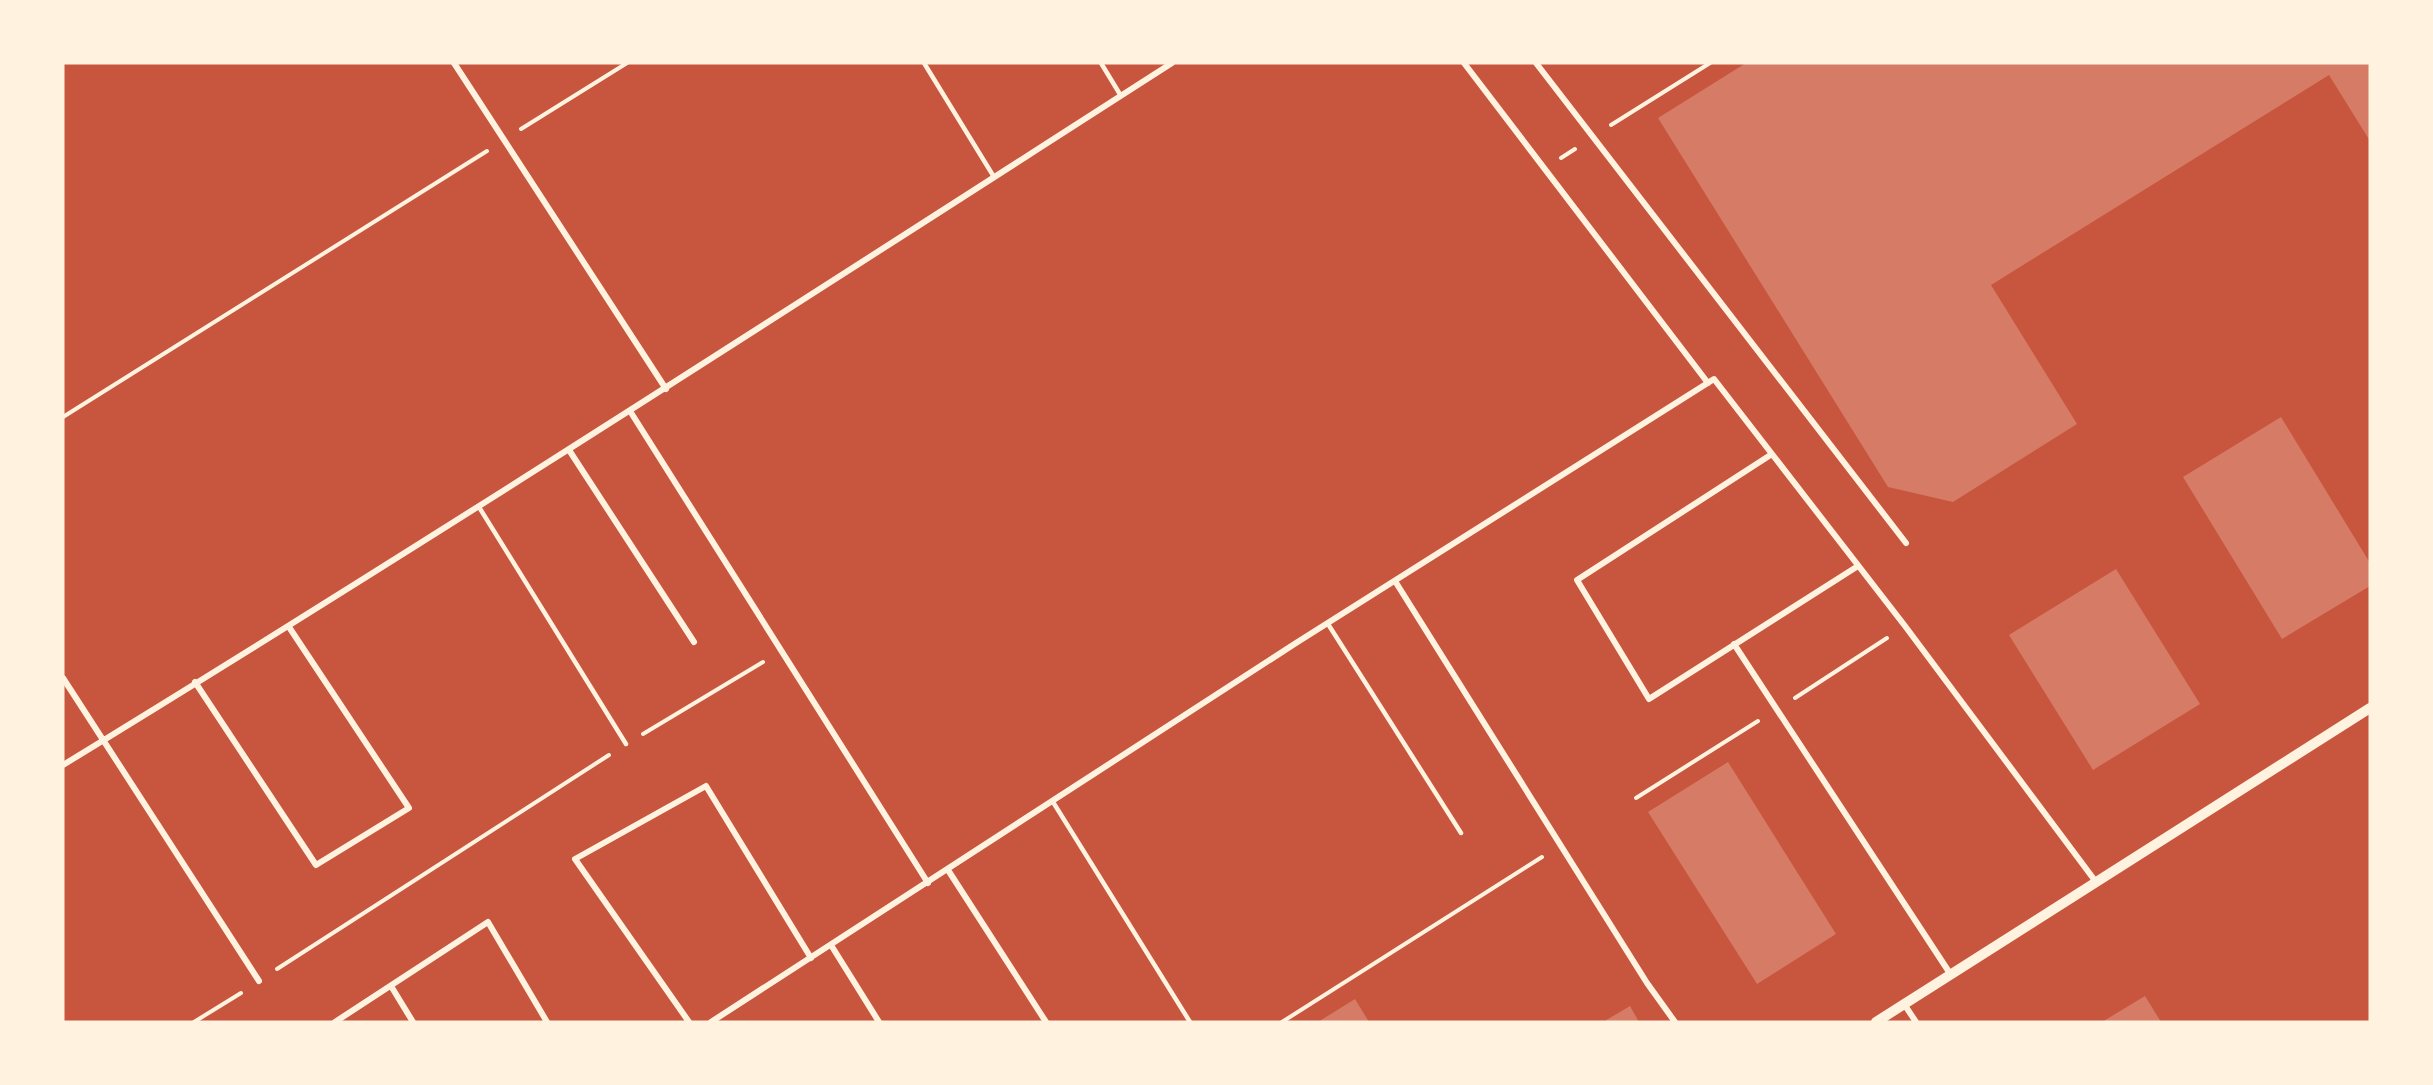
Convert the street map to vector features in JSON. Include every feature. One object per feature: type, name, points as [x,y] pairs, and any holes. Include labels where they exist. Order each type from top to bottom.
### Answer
[{"type":"street","points":[[453,63],[666,389]]},
{"type":"street","points":[[63,765],[195,682],[289,627],[666,389],[1172,63]]},
{"type":"street","points":[[1464,63],[1707,383]]},
{"type":"street","points":[[1536,63],[1906,543]]},
{"type":"street","points":[[711,1022],[1395,581],[1714,379],[2096,882]]},
{"type":"street","points":[[630,411],[928,883]]},
{"type":"street","points":[[569,450],[694,642]]},
{"type":"street","points":[[1772,454],[1578,580],[1649,699],[1858,566]]},
{"type":"street","points":[[1395,581],[1560,846],[1647,983],[1675,1022]]},
{"type":"street","points":[[195,682],[316,865],[409,808],[289,627]]},
{"type":"street","points":[[1734,644],[1951,975]]},
{"type":"street","points":[[63,678],[259,981]]},
{"type":"street","points":[[1876,1022],[2368,713]]},
{"type":"street","points":[[689,1022],[575,859],[706,786],[811,958]]},
{"type":"street","points":[[948,870],[1046,1022]]},
{"type":"street","points":[[335,1022],[488,922],[547,1022]]},
{"type":"street","points":[[831,945],[879,1022]]},
{"type":"street","points":[[391,986],[413,1022]]},
{"type":"street","points":[[1904,1004],[1916,1022]]},
{"type":"lane","points":[[924,63],[994,177]]},
{"type":"lane","points":[[1101,63],[1121,96]]},
{"type":"lane","points":[[479,507],[626,744]]},
{"type":"lane","points":[[1328,624],[1461,833]]},
{"type":"lane","points":[[1053,802],[1190,1022]]},
{"type":"path","points":[[63,417],[627,63]]},
{"type":"path","points":[[1544,170],[1710,63]]},
{"type":"path","points":[[194,1022],[626,744],[782,651]]},
{"type":"path","points":[[1282,1022],[1560,846]]},
{"type":"building","points":[[1746,63],[2370,63],[2370,141],[2329,75],[1991,285],[2077,424],[1953,502],[1888,487],[1658,118]]},
{"type":"building","points":[[2281,417],[2370,563],[2370,586],[2282,639],[2183,477]]},
{"type":"building","points":[[2116,569],[2200,704],[2093,770],[2009,635]]},
{"type":"building","points":[[1728,762],[1836,934],[1757,984],[1648,812]]},
{"type":"building","points":[[2145,996],[2161,1022],[2102,1022]]},
{"type":"building","points":[[1355,999],[1369,1022],[1318,1022]]},
{"type":"building","points":[[1630,1006],[1639,1022],[1603,1022]]}]
